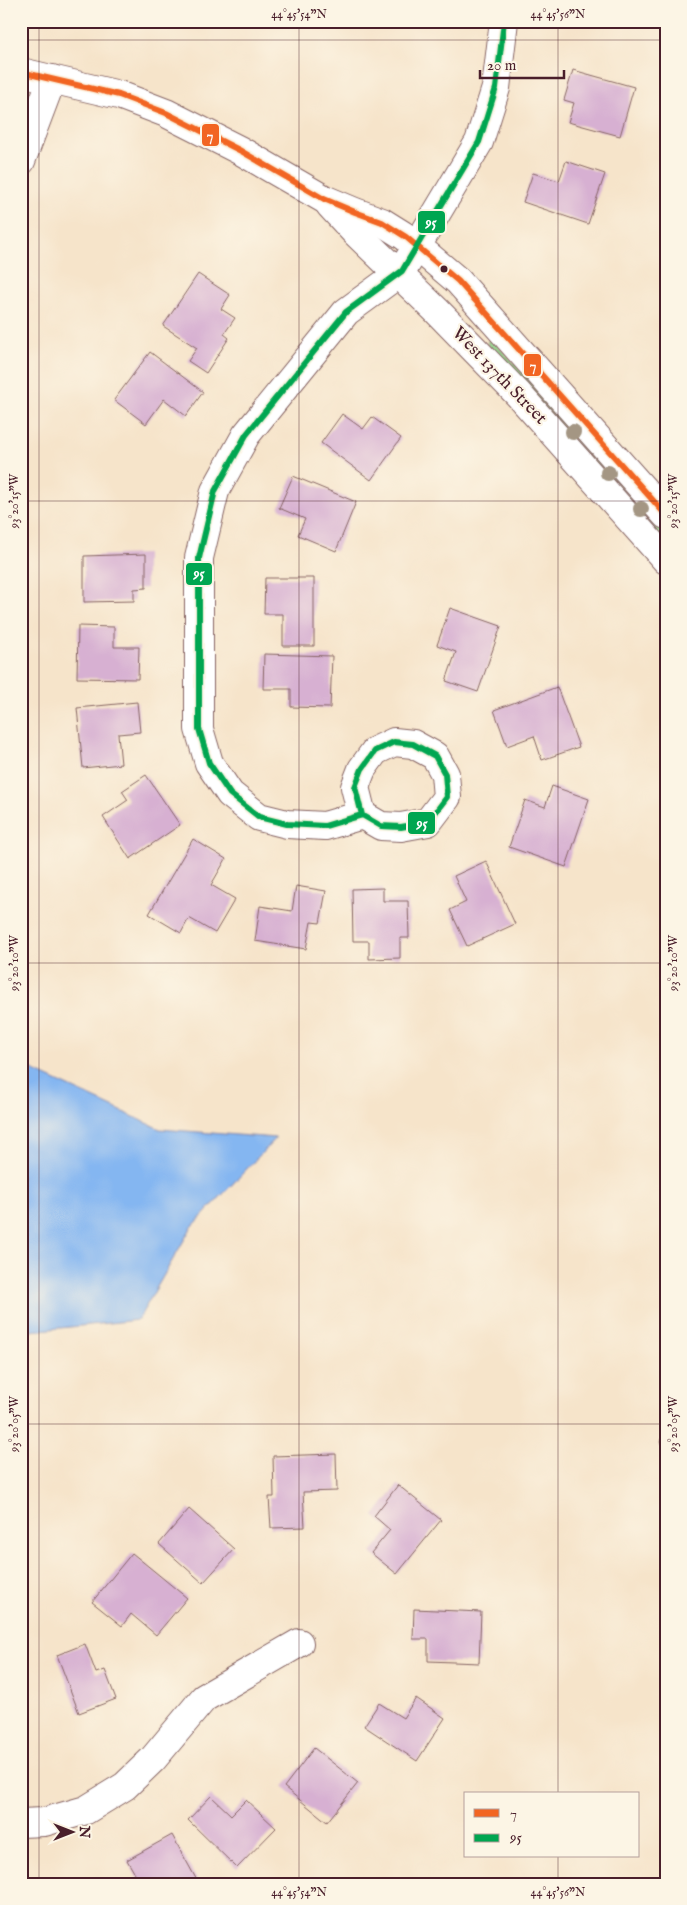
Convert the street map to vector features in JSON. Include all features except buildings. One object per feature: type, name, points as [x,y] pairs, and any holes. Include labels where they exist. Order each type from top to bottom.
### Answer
[{"type":"street","points":[[362,815],[325,826],[287,824],[259,817],[230,794],[209,763],[199,730],[199,558],[215,490],[246,435],[346,312],[402,270],[479,142],[496,88],[504,21]]},
{"type":"street","name":"West 137th Street","points":[[21,72],[119,95],[166,113],[241,151],[324,199],[382,222],[417,246],[458,281],[666,514]]},
{"type":"street","points":[[21,161],[52,79]]},
{"type":"street","name":"West 137th Street","points":[[324,199],[518,394],[666,560]]},
{"type":"street","points":[[21,1823],[44,1822],[86,1810],[126,1786],[153,1759],[204,1698],[298,1643]]},
{"type":"green space","points":[[489,339],[495,343],[666,527],[666,546],[487,344]]},
{"type":"water","points":[[21,1057],[28,1068],[160,1129],[276,1138],[191,1228],[138,1320],[21,1332]]},
{"type":"transit line","name":"95","points":[[362,815],[355,787],[362,769],[375,751],[394,742],[413,744],[435,756],[445,774],[447,797],[428,822],[401,827],[381,826],[362,815],[325,826],[287,824],[259,817],[230,794],[209,763],[199,729],[199,558],[215,491],[246,435],[346,312],[402,271],[479,142],[496,88],[504,21]]},
{"type":"transit line","name":"7","points":[[21,72],[119,95],[166,113],[241,151],[324,199],[382,222],[406,237],[458,281],[666,515]]}]
